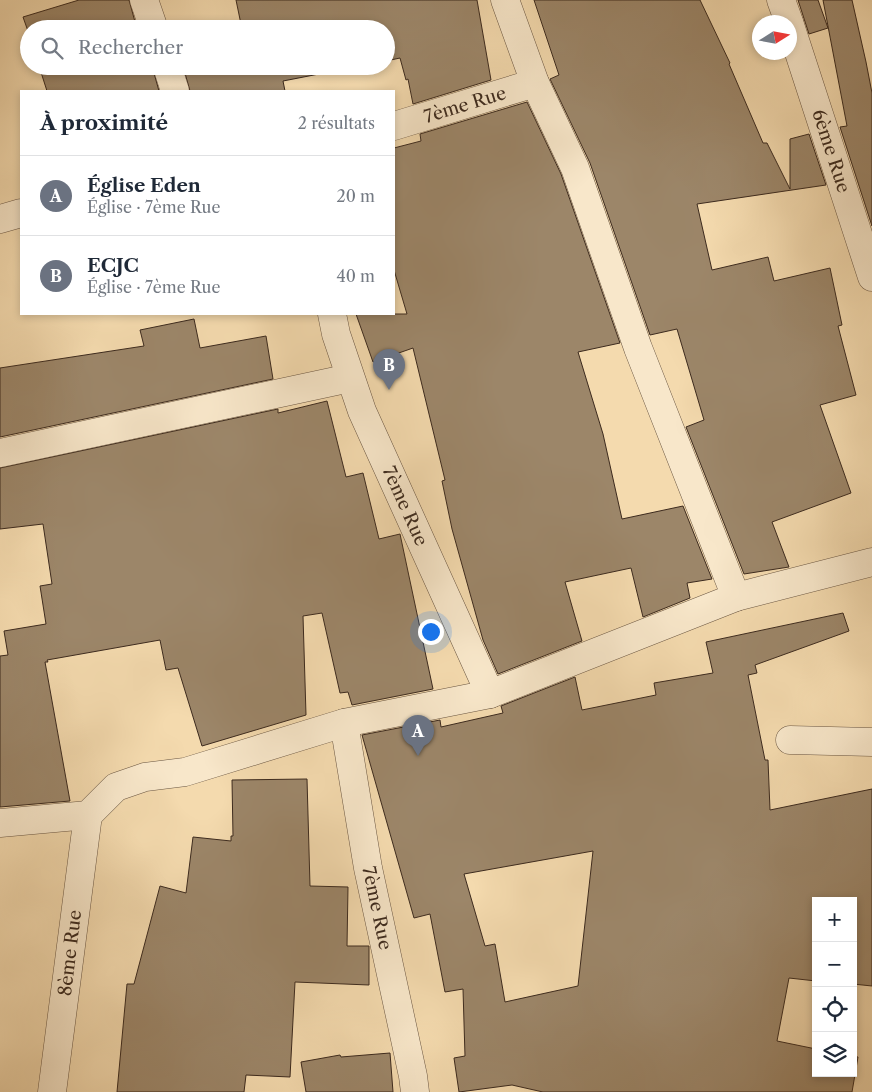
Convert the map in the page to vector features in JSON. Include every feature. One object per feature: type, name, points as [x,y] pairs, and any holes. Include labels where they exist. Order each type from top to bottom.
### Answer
[{"type":"street","points":[[144,0],[151,20]]},
{"type":"street","points":[[505,0],[535,83],[574,168],[638,348],[736,597]]},
{"type":"street","name":"6ème Rue","points":[[781,0],[786,15]]},
{"type":"street","name":"6ème Rue","points":[[797,48],[872,277]]},
{"type":"street","points":[[170,75],[175,90]]},
{"type":"street","name":"7ème Rue","points":[[395,126],[535,83]]},
{"type":"street","points":[[0,219],[20,213]]},
{"type":"street","name":"7ème Rue","points":[[332,315],[336,334],[362,412],[490,694]]},
{"type":"street","points":[[0,453],[350,378]]},
{"type":"street","points":[[0,824],[88,815],[116,786],[145,777],[185,772],[344,723],[490,694],[736,597],[872,562]]},
{"type":"street","name":"7ème Rue","points":[[344,723],[368,868],[415,1092]]},
{"type":"street","points":[[790,740],[872,742]]},
{"type":"street","name":"8ème Rue","points":[[52,1092],[88,815]]},
{"type":"building","points":[[79,0],[129,0],[135,20],[24,20],[23,17]]},
{"type":"building","points":[[236,0],[477,0],[491,80],[413,104],[408,79],[406,80],[400,58],[395,59],[395,20],[240,20]]},
{"type":"building","points":[[534,0],[700,0],[730,63],[763,143],[767,143],[790,189],[790,139],[809,134],[826,185],[697,204],[712,270],[768,257],[774,281],[830,268],[842,325],[838,326],[856,395],[820,405],[851,493],[772,522],[789,567],[744,574],[686,427],[704,420],[677,329],[650,335],[590,163],[550,79],[559,75]]},
{"type":"building","points":[[798,0],[818,0],[828,28],[809,34]]},
{"type":"building","points":[[823,0],[852,0],[866,62],[872,93],[872,226],[840,127],[847,126]]},
{"type":"building","points":[[42,75],[155,75],[159,90],[47,90]]},
{"type":"building","points":[[186,75],[314,75],[283,81],[285,90],[190,90]]},
{"type":"building","points":[[527,102],[561,174],[620,343],[578,352],[603,434],[622,519],[683,506],[712,579],[687,583],[690,598],[643,617],[631,568],[565,582],[582,641],[498,674],[483,640],[452,529],[442,481],[445,480],[413,348],[373,362],[356,315],[407,314],[395,273],[395,148],[421,141],[420,134]]},
{"type":"building","points":[[194,319],[200,348],[266,336],[273,379],[0,437],[0,368],[144,346],[140,330]]},
{"type":"building","points":[[327,401],[346,477],[363,473],[379,539],[400,534],[433,689],[352,705],[348,692],[340,693],[322,613],[303,616],[306,715],[202,746],[178,668],[166,670],[160,640],[47,660],[48,662],[45,662],[70,801],[0,807],[0,656],[8,655],[4,631],[46,624],[40,586],[52,584],[43,524],[0,529],[0,468],[278,409],[278,413]]},
{"type":"building","points":[[843,613],[849,631],[755,665],[757,673],[748,675],[765,760],[768,760],[770,810],[872,789],[872,986],[857,984],[857,897],[812,897],[812,981],[789,978],[777,1041],[812,1048],[812,1077],[855,1077],[852,1092],[543,1092],[512,1085],[459,1092],[454,1058],[465,1056],[463,989],[445,992],[430,914],[414,918],[362,735],[440,720],[441,727],[503,713],[501,706],[575,677],[582,710],[656,695],[654,683],[713,673],[706,642]],"holes":[[[593,851],[578,986],[505,1002],[495,944],[485,946],[464,874]]]},
{"type":"building","points":[[307,779],[310,886],[348,887],[347,946],[369,946],[369,985],[295,982],[290,1077],[246,1075],[244,1092],[117,1092],[127,984],[134,984],[160,886],[186,893],[193,837],[231,841],[231,836],[233,836],[232,780]]},
{"type":"building","points":[[390,1053],[393,1092],[306,1092],[301,1062],[340,1055],[341,1057]]},
{"type":"place","name":"ECJC","points":[[389,390]]},
{"type":"place","name":"Église Eden","points":[[418,756]]}]
